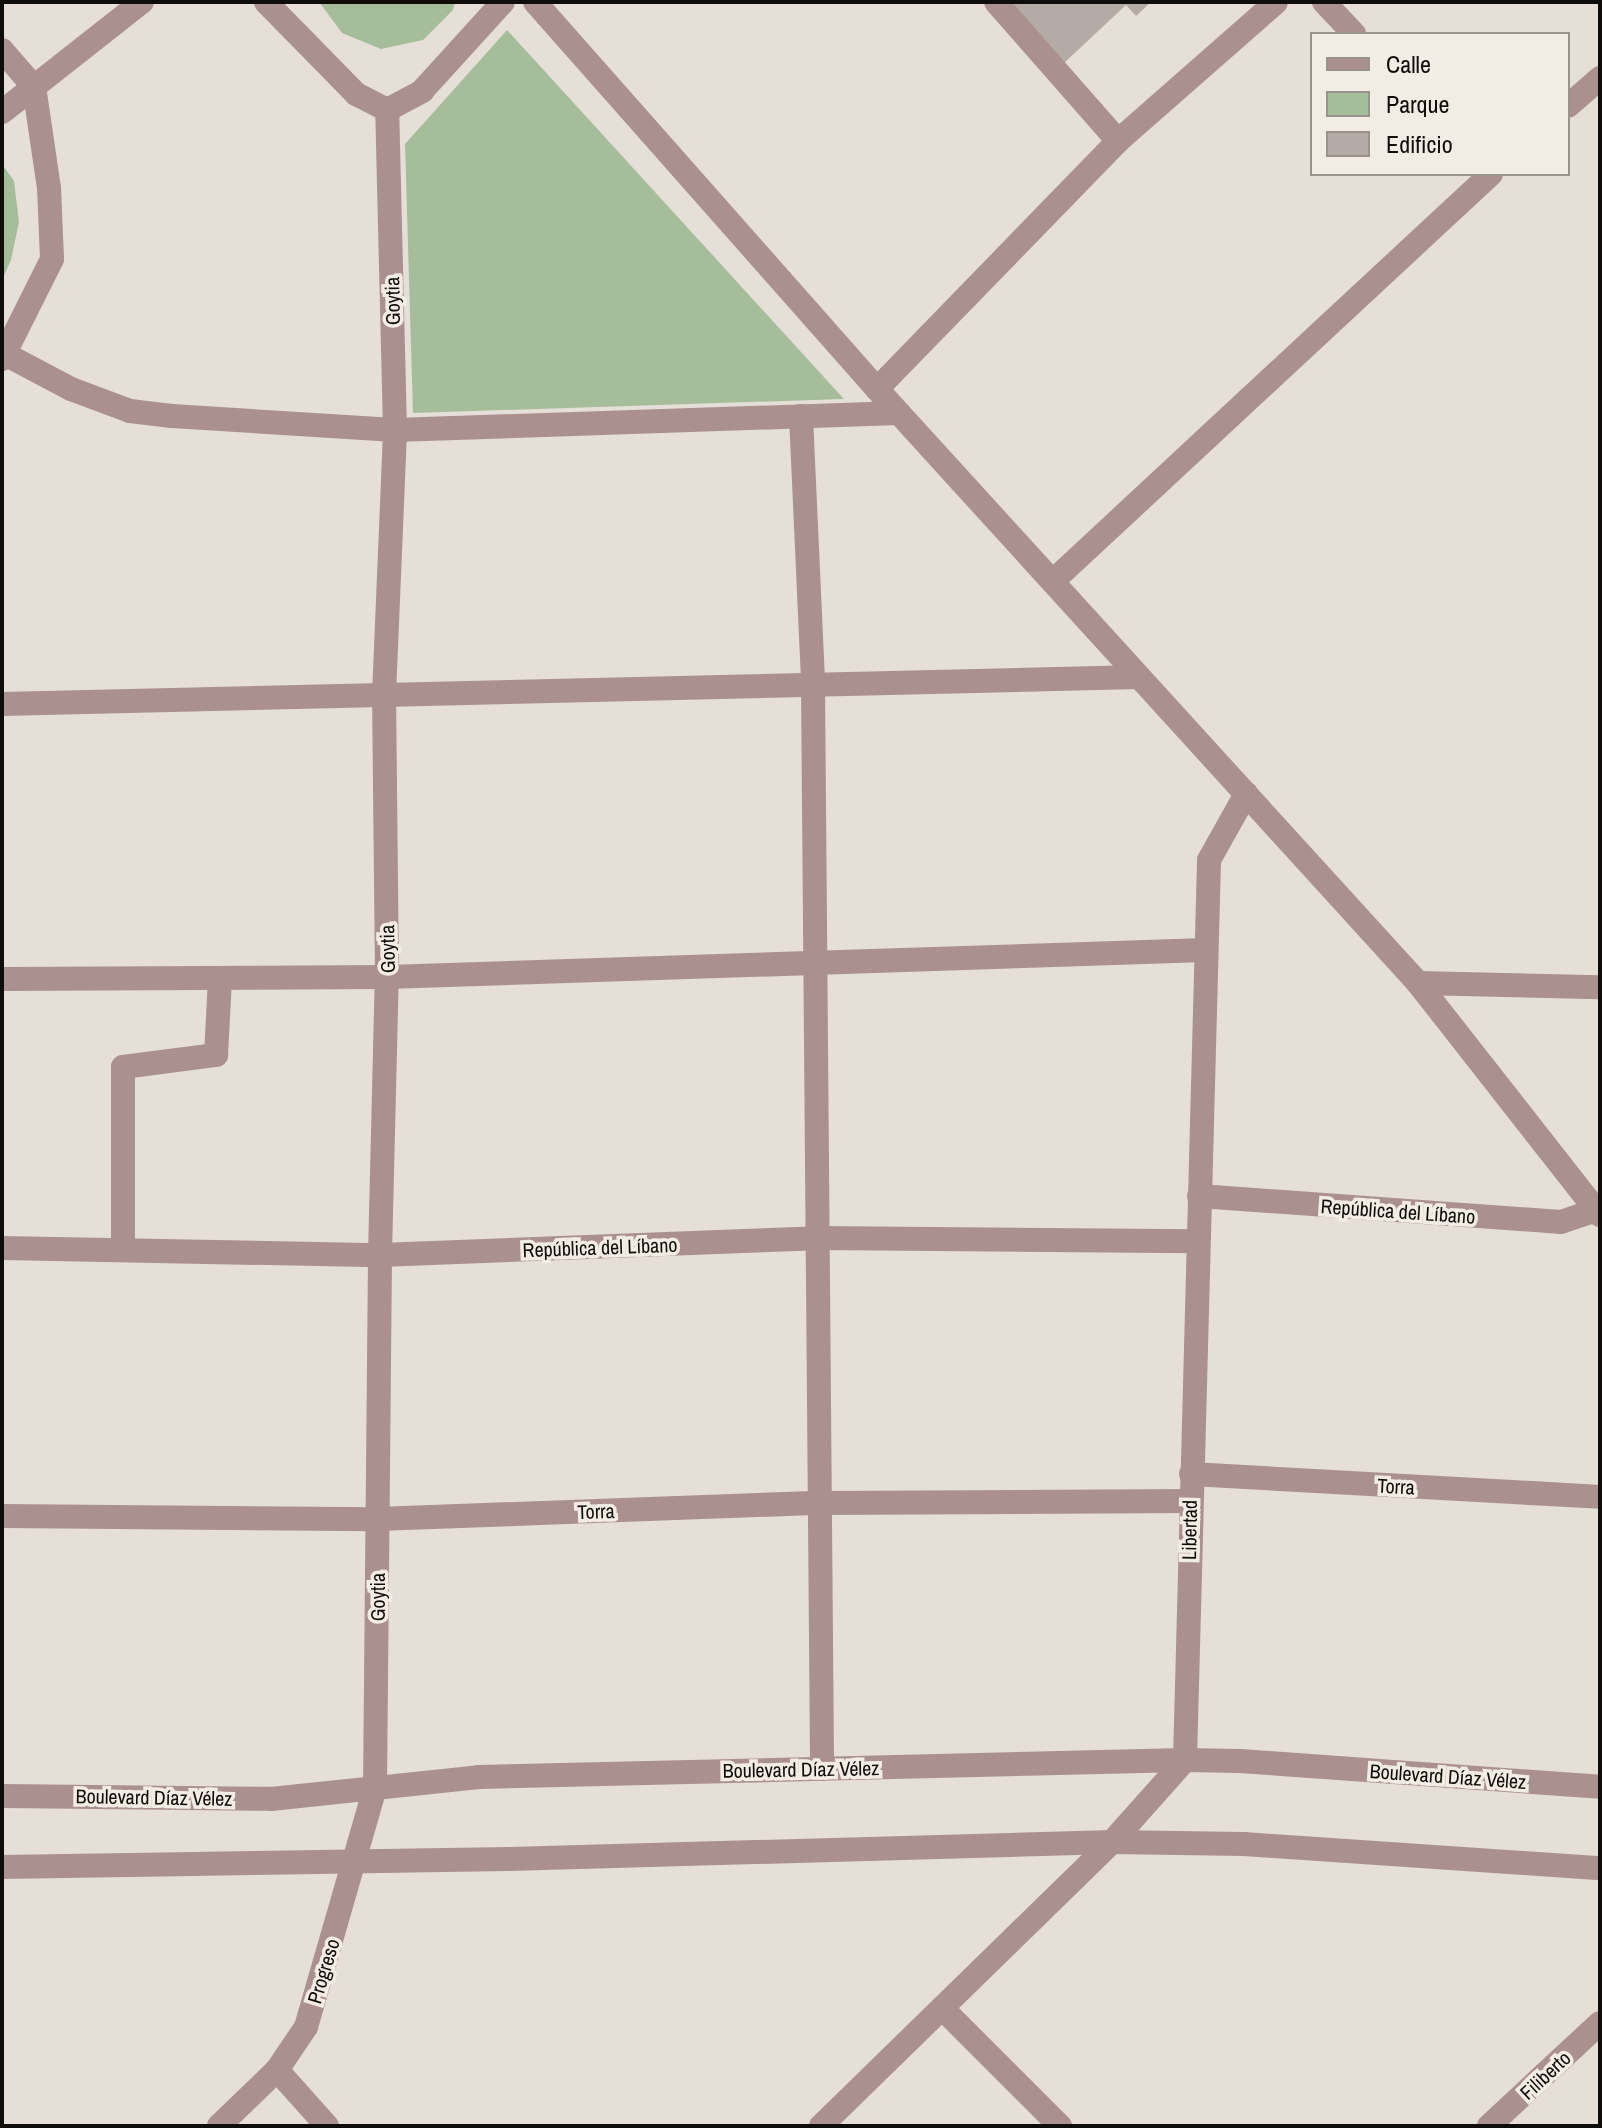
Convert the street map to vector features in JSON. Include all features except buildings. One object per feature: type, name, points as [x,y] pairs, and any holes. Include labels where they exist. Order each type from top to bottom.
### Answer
[{"type":"street","points":[[2,112],[142,2]]},
{"type":"street","points":[[266,2],[356,94],[387,110],[422,91],[503,2]]},
{"type":"street","points":[[535,2],[877,389],[1418,983],[1598,1213]]},
{"type":"street","points":[[996,2],[1118,141]]},
{"type":"street","points":[[877,389],[1118,141],[1276,2]]},
{"type":"street","points":[[1324,2],[1352,32]]},
{"type":"street","points":[[2,50],[34,87],[49,188],[52,259],[4,356],[71,389],[130,411],[395,430],[899,413]]},
{"type":"street","points":[[1570,104],[1600,78]]},
{"type":"street","name":"Goytia","points":[[375,1788],[380,1255],[387,977],[384,695],[395,430],[387,110]]},
{"type":"street","points":[[1053,581],[1488,176]]},
{"type":"street","points":[[801,416],[813,685],[822,1769]]},
{"type":"street","points":[[2,704],[1139,677]]},
{"type":"street","name":"Libertad","points":[[1185,1760],[1189,1501],[1209,860],[1246,794]]},
{"type":"street","points":[[2,979],[387,977],[816,960],[1206,950]]},
{"type":"street","points":[[123,1249],[123,1067],[216,1055],[220,979]]},
{"type":"street","points":[[1418,983],[1600,987]]},
{"type":"street","points":[[1598,1213],[1600,1181]]},
{"type":"street","name":"República del Líbano","points":[[1199,1196],[1561,1222],[1598,1213]]},
{"type":"street","name":"República del Líbano","points":[[2,1248],[380,1255],[818,1238],[1198,1241]]},
{"type":"street","name":"Torra","points":[[1191,1474],[1600,1497]]},
{"type":"street","name":"Torra","points":[[2,1516],[377,1519],[820,1503],[1189,1501]]},
{"type":"street","points":[[821,2126],[944,2010],[1112,1842],[1185,1760]]},
{"type":"street","name":"Boulevard Díaz Vélez","points":[[2,1796],[271,1799],[479,1777],[1185,1760],[1256,1762],[1600,1787]]},
{"type":"street","name":"Progreso","points":[[219,2126],[277,2070],[306,2027],[375,1788]]},
{"type":"street","points":[[2,1867],[1112,1842],[1244,1844],[1600,1868]]},
{"type":"street","points":[[944,2010],[1060,2126]]},
{"type":"street","name":"Filiberto","points":[[1489,2126],[1600,2023]]},
{"type":"street","points":[[277,2070],[327,2126]]},
{"type":"green space","points":[[319,2],[455,2],[453,10],[423,40],[381,49],[342,33]]},
{"type":"green space","points":[[507,30],[844,399],[413,413],[405,144]]},
{"type":"green space","points":[[2,164],[14,181],[19,222],[11,260],[2,280]]}]
